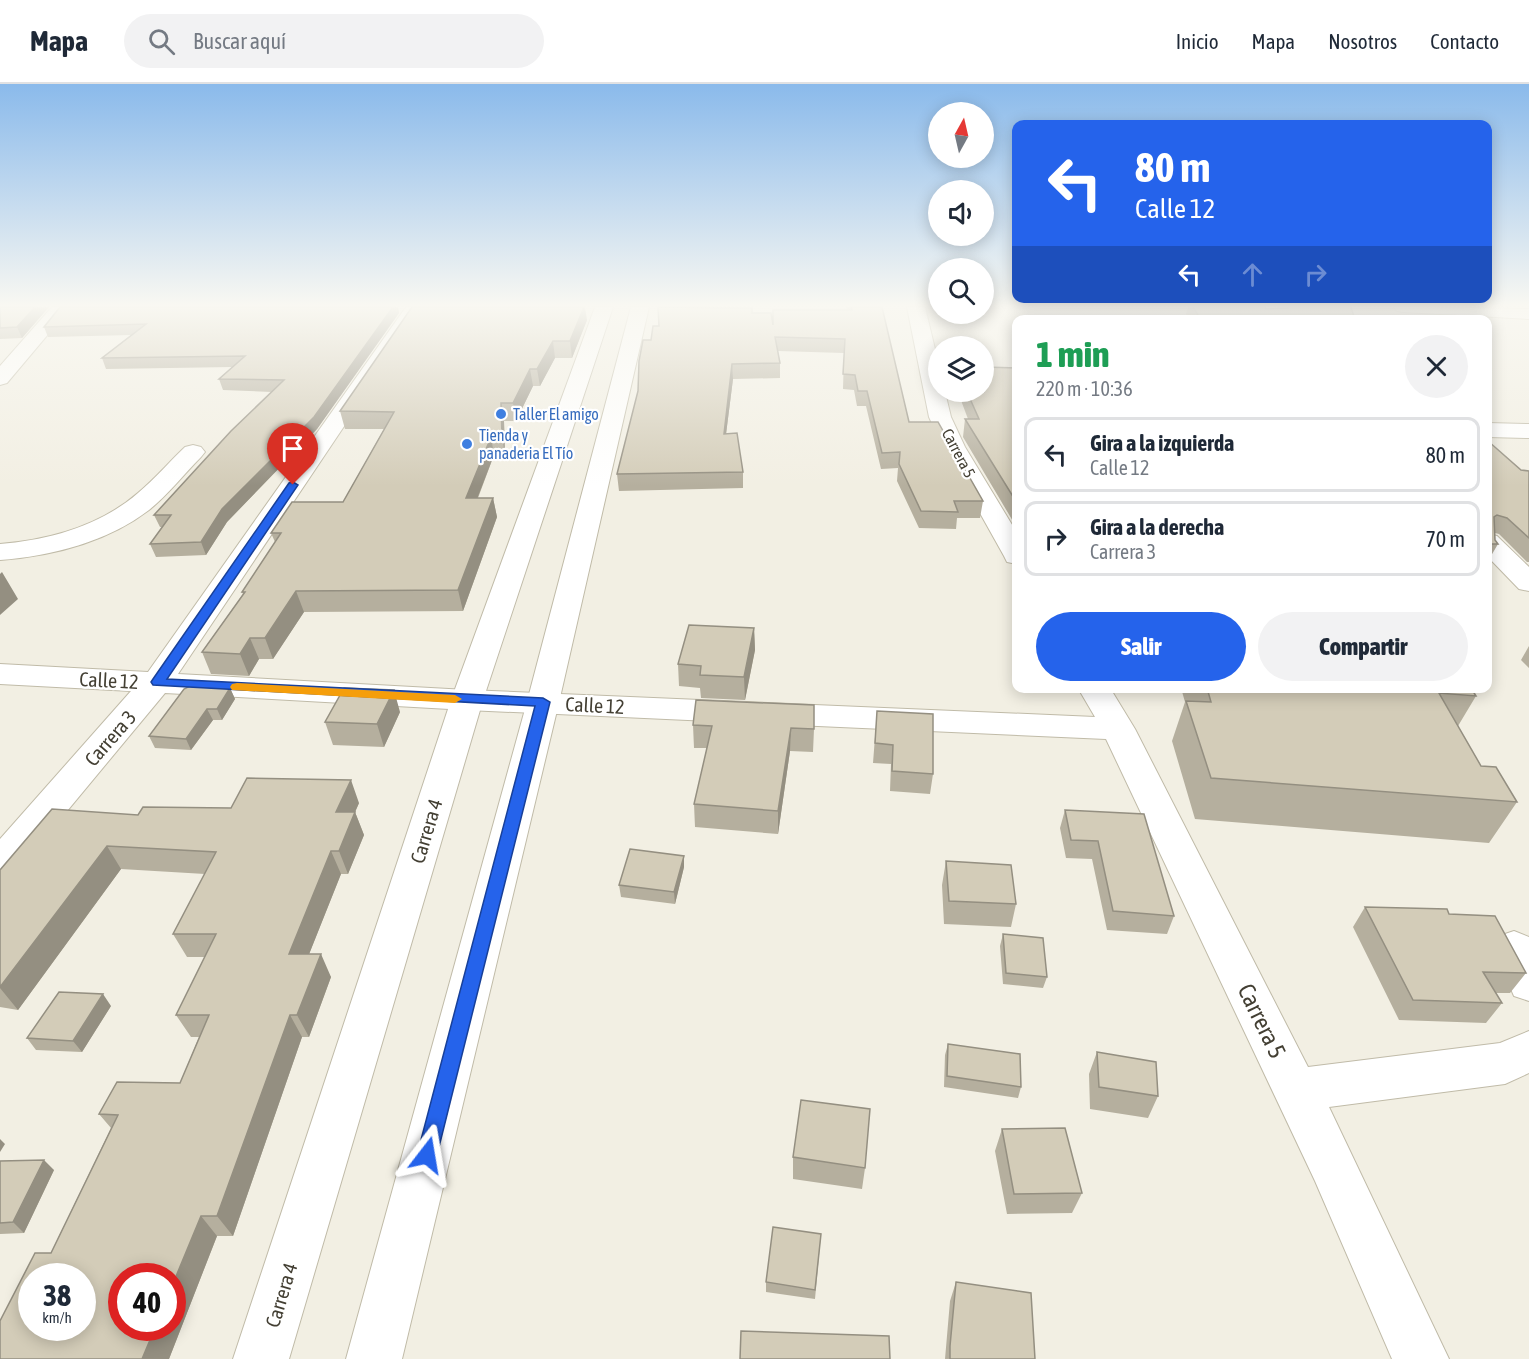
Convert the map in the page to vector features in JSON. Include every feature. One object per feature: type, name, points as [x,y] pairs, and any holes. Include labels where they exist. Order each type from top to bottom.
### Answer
[{"type":"street","points":[[0,379],[11,366]]},
{"type":"street","name":"Carrera 3","points":[[0,865],[158,682],[374,366]]},
{"type":"street","name":"Carrera 4","points":[[261,1359],[468,700],[583,366]]},
{"type":"street","points":[[374,1359],[543,702],[625,366]]},
{"type":"street","name":"Carrera 5","points":[[929,366],[940,417],[954,447],[1012,547]]},
{"type":"street","points":[[1492,430],[1529,431]]},
{"type":"street","points":[[0,552],[44,546],[74,537],[133,510],[193,452]]},
{"type":"street","points":[[1492,546],[1529,584]]},
{"type":"street","name":"Calle 12","points":[[0,674],[468,700],[1118,729]]},
{"type":"street","name":"Carrera 5","points":[[1097,693],[1118,729],[1296,1090],[1421,1359]]},
{"type":"street","points":[[1296,1090],[1505,1063],[1529,1051]]},
{"type":"building","points":[[233,366],[350,366],[314,417],[222,509],[201,542],[150,544],[171,515],[154,515],[231,431],[284,380],[219,379]]},
{"type":"building","points":[[371,366],[538,366],[537,369],[530,369],[513,403],[501,403],[502,437],[491,437],[466,498],[493,498],[458,590],[296,591],[265,638],[250,638],[240,654],[202,652],[245,592],[242,592],[281,533],[271,533],[292,502],[343,502],[394,412],[340,411]]},
{"type":"building","points":[[639,366],[732,366],[724,434],[737,433],[743,472],[617,474],[638,391]]},
{"type":"building","points":[[843,366],[896,366],[909,422],[938,422],[983,501],[954,501],[958,512],[921,511],[899,464],[900,452],[882,453],[867,391],[858,391],[855,375],[843,374]]},
{"type":"building","points":[[994,367],[1012,368],[1012,495],[965,419],[979,419],[971,402],[994,402]]},
{"type":"building","points":[[1492,445],[1521,470],[1529,471],[1529,538],[1507,518],[1497,515],[1494,517],[1495,540],[1498,544],[1492,544]]},
{"type":"building","points":[[689,625],[754,628],[744,677],[700,675],[701,666],[678,664]]},
{"type":"building","points":[[190,686],[230,688],[217,709],[207,709],[186,739],[149,736],[184,689]]},
{"type":"building","points":[[344,688],[394,690],[377,724],[325,722]]},
{"type":"building","points":[[1208,693],[1439,693],[1481,766],[1496,767],[1517,802],[1211,778],[1186,701],[1211,702]]},
{"type":"building","points":[[1439,693],[1474,693],[1476,696]]},
{"type":"building","points":[[696,700],[814,705],[814,729],[791,728],[778,811],[694,804],[712,726],[693,725]]},
{"type":"building","points":[[877,711],[933,714],[933,774],[892,771],[893,745],[875,743]]},
{"type":"building","points":[[247,778],[351,780],[336,812],[355,812],[339,851],[331,851],[289,954],[321,954],[297,1015],[290,1015],[217,1216],[201,1216],[182,1263],[108,1263],[108,1341],[150,1341],[142,1359],[0,1359],[0,1321],[18,1286],[18,1341],[96,1341],[96,1263],[30,1263],[35,1253],[51,1253],[118,1115],[99,1114],[117,1082],[180,1083],[209,1015],[176,1015],[216,934],[173,934],[216,852],[107,846],[0,987],[0,870],[52,809],[138,815],[143,807],[231,808]]},
{"type":"building","points":[[1065,810],[1144,814],[1174,916],[1113,911],[1098,841],[1071,840]]},
{"type":"building","points":[[630,849],[684,856],[674,892],[619,885]]},
{"type":"building","points":[[946,861],[1011,865],[1016,904],[949,901]]},
{"type":"building","points":[[1365,907],[1447,909],[1449,914],[1495,916],[1526,973],[1483,972],[1502,1003],[1413,1000]]},
{"type":"building","points":[[1003,934],[1043,938],[1047,977],[1006,973]]},
{"type":"building","points":[[59,992],[103,994],[73,1041],[27,1038]]},
{"type":"building","points":[[948,1044],[1020,1054],[1021,1087],[947,1076]]},
{"type":"building","points":[[1097,1052],[1156,1062],[1158,1096],[1099,1087]]},
{"type":"building","points":[[801,1100],[870,1109],[865,1168],[793,1157]]},
{"type":"building","points":[[1065,1128],[1082,1193],[1014,1194],[1002,1129]]},
{"type":"building","points":[[44,1160],[13,1222],[0,1223],[0,1161]]},
{"type":"building","points":[[773,1227],[821,1234],[815,1290],[766,1282]]},
{"type":"building","points":[[956,1282],[1031,1293],[1035,1359],[950,1359]]},
{"type":"building","points":[[741,1331],[889,1336],[890,1359],[740,1359]]},
{"type":"slow traffic","points":[[237,687],[455,699]]},
{"type":"place","name":"Taller El amigo","points":[[501,414]]},
{"type":"place","name":"Tienda y panaderia El Tío","points":[[467,444]]},
{"type":"route","points":[[293,485],[158,682],[468,700],[543,702],[427,1155]]}]
